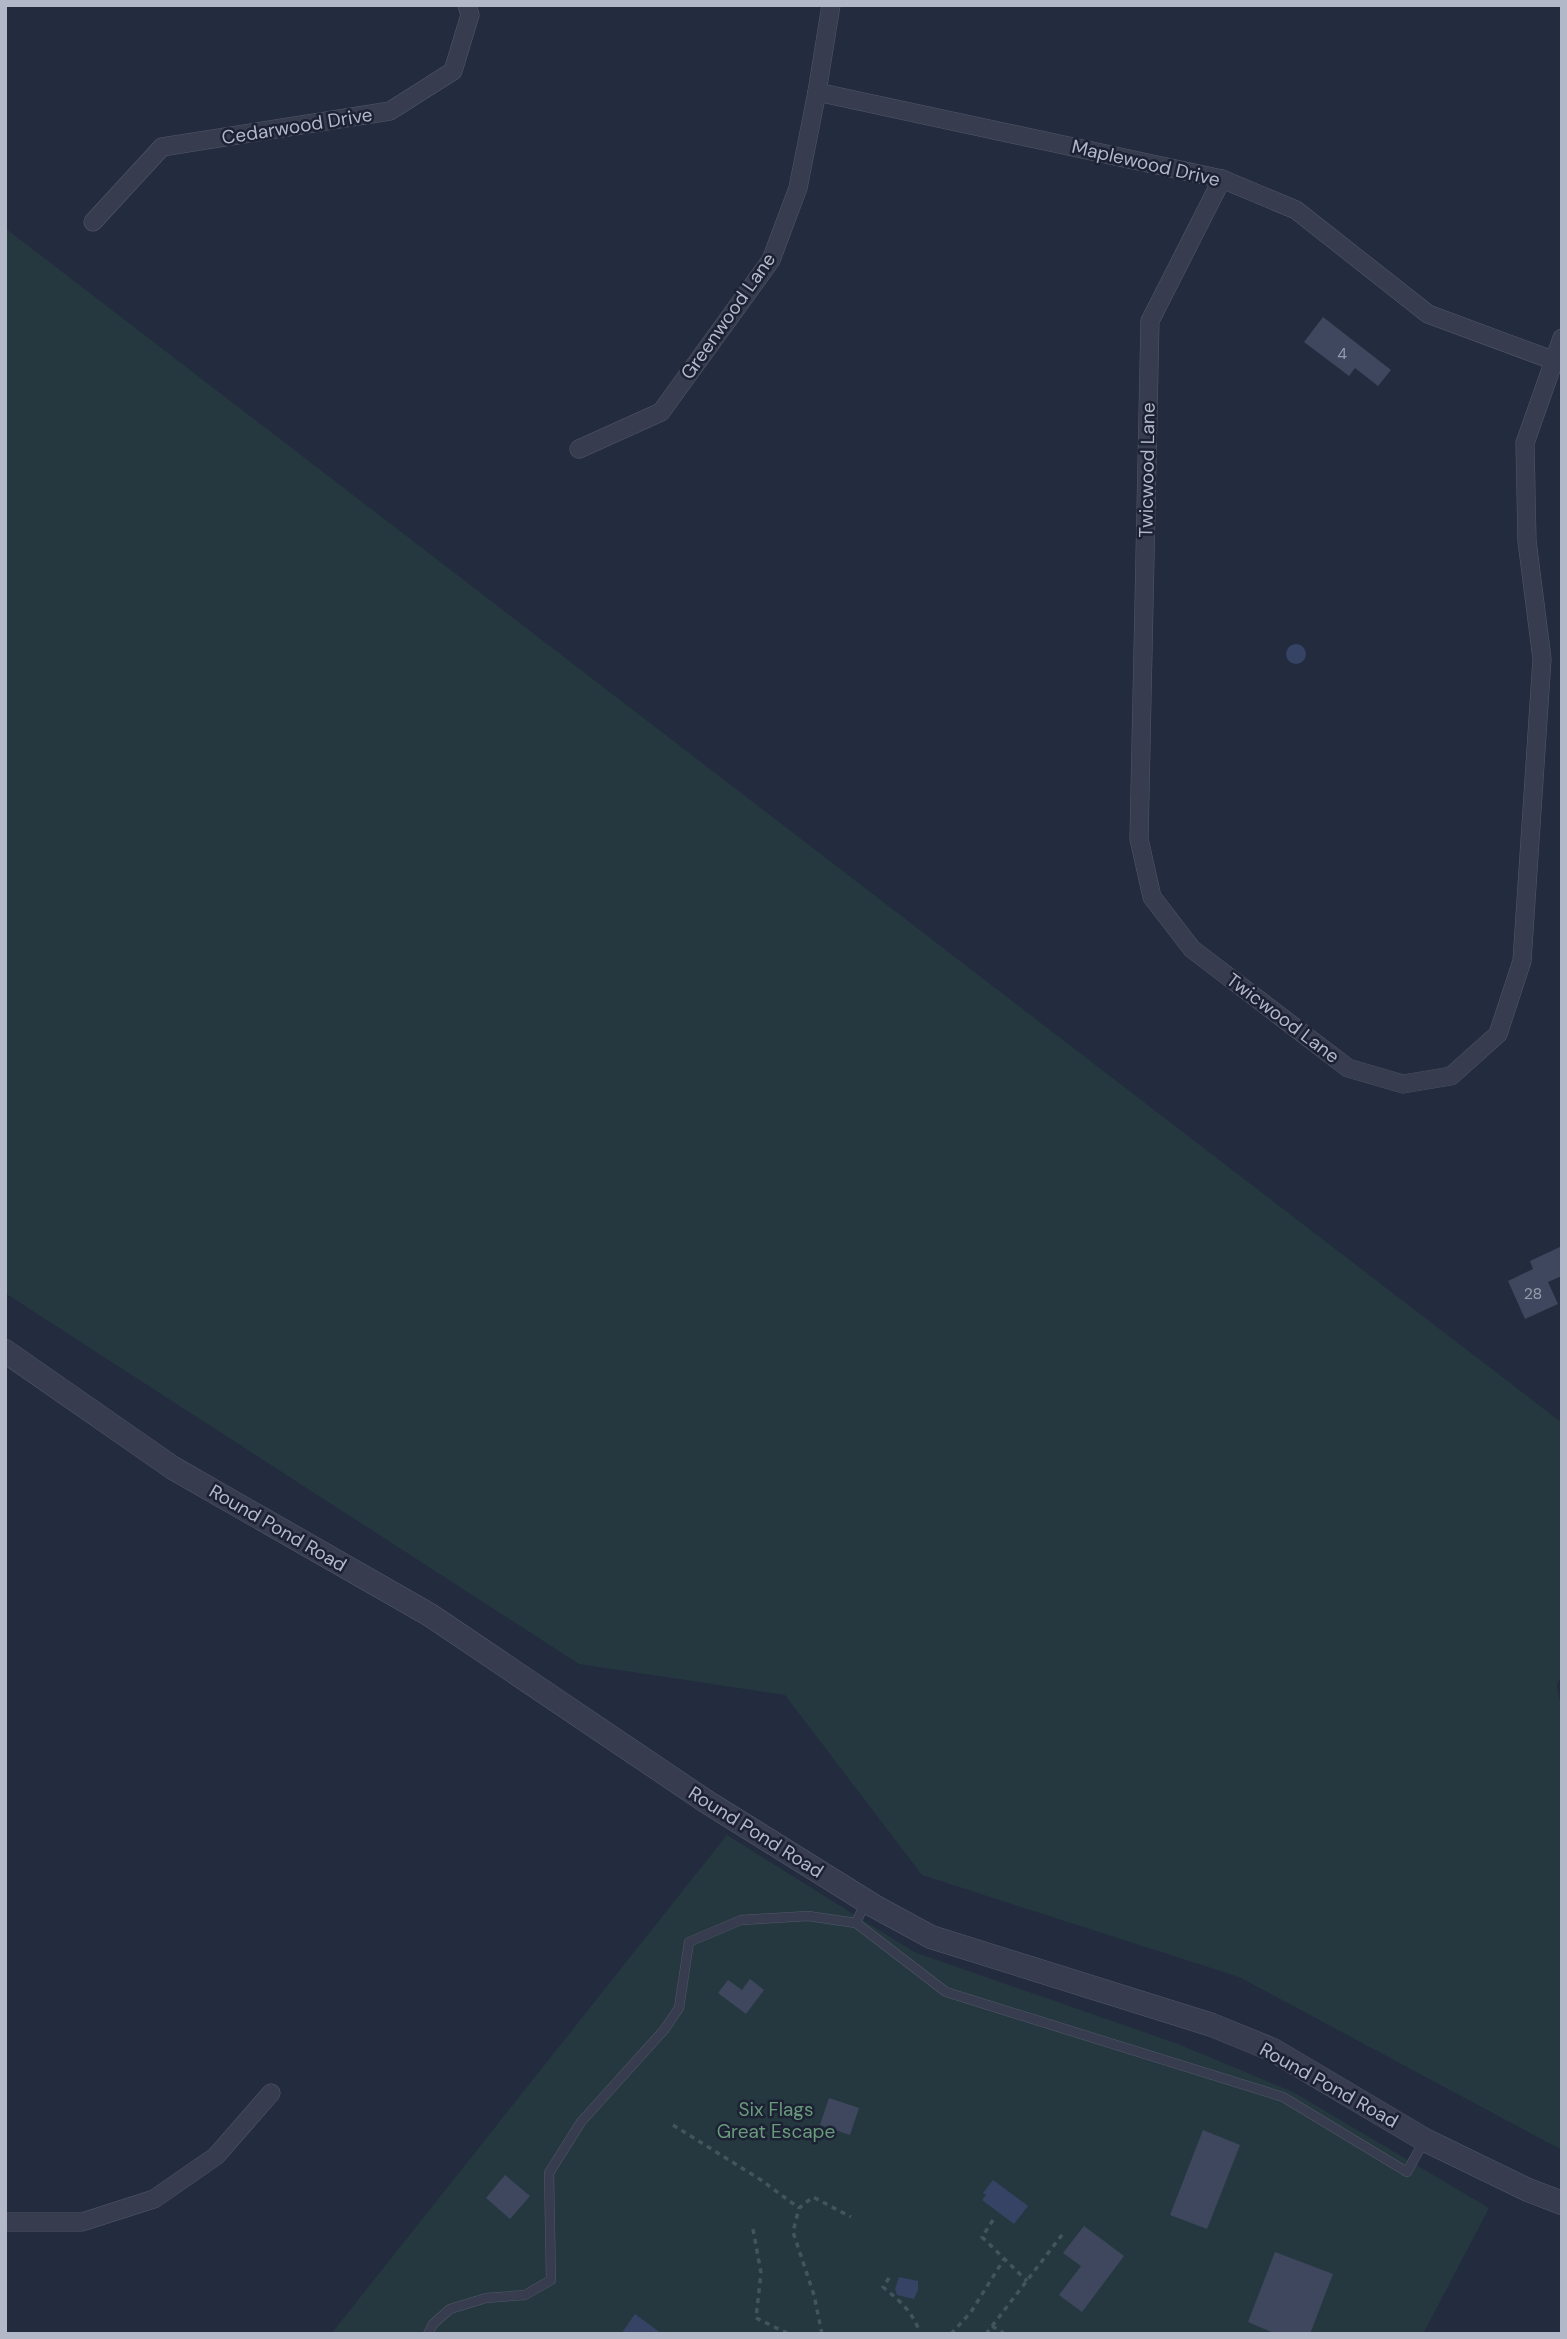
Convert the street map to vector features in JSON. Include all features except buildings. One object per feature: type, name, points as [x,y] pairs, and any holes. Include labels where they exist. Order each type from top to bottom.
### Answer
[{"type":"street","name":"Cedarwood Drive","points":[[93,222],[162,147],[390,111],[453,71],[470,15],[467,5]]},
{"type":"street","name":"Greenwood Lane","points":[[579,449],[661,412],[771,260],[798,188],[831,5]]},
{"type":"street","name":"Maplewood Drive","points":[[817,92],[1222,179],[1296,211],[1428,314],[1555,361]]},
{"type":"street","name":"Twicwood Lane","points":[[1222,179],[1150,321],[1139,839],[1152,897],[1192,949],[1348,1068],[1403,1084],[1451,1076],[1498,1034],[1522,961],[1542,659],[1527,541],[1525,443],[1562,338]]},
{"type":"street","name":"Round Pond Road","points":[[5,1351],[173,1468],[430,1615],[707,1802],[866,1901],[931,1937],[1212,2025],[1273,2050],[1425,2140],[1528,2190],[1562,2203]]},
{"type":"street","points":[[5,2222],[82,2222],[154,2199],[216,2157],[271,2094]]},
{"type":"lane","points":[[856,1923],[866,1901]]},
{"type":"lane","points":[[428,2334],[433,2324],[450,2309],[486,2298],[525,2295],[551,2280],[549,2173],[580,2122],[664,2030],[679,2008],[690,1942],[741,1920],[808,1916],[856,1923],[946,1993],[1283,2097],[1407,2172],[1425,2140]]},
{"type":"path","points":[[673,2124],[761,2180],[799,2208]]},
{"type":"path","points":[[822,2334],[814,2295],[793,2232],[799,2208],[813,2197],[850,2217]]},
{"type":"path","points":[[993,2220],[982,2237],[1027,2281]]},
{"type":"path","points":[[753,2229],[761,2273],[756,2318],[789,2334]]},
{"type":"path","points":[[986,2334],[1065,2231]]},
{"type":"path","points":[[951,2334],[971,2312],[1004,2259]]},
{"type":"path","points":[[889,2278],[883,2287],[905,2305],[920,2334]]},
{"type":"path","points":[[992,2326],[1005,2334]]},
{"type":"green space","points":[[5,228],[1562,1423],[1562,1674],[1557,1685],[1562,1711],[1562,2150],[1239,1977],[922,1875],[785,1695],[579,1664],[5,1293]]},
{"type":"green space","name":"Six Flags Great Escape","points":[[727,1835],[914,1952],[1178,2044],[1293,2092],[1489,2208],[1423,2334],[331,2334]]},
{"type":"water","points":[[1292,644],[1300,644],[1306,654],[1300,664],[1292,664],[1286,658],[1286,650]]},
{"type":"water","points":[[993,2180],[1028,2206],[1014,2224],[982,2200],[986,2195],[983,2193]]},
{"type":"water","points":[[899,2277],[918,2281],[914,2299],[897,2295],[895,2289]]},
{"type":"water","points":[[635,2314],[662,2334],[621,2334]]}]
